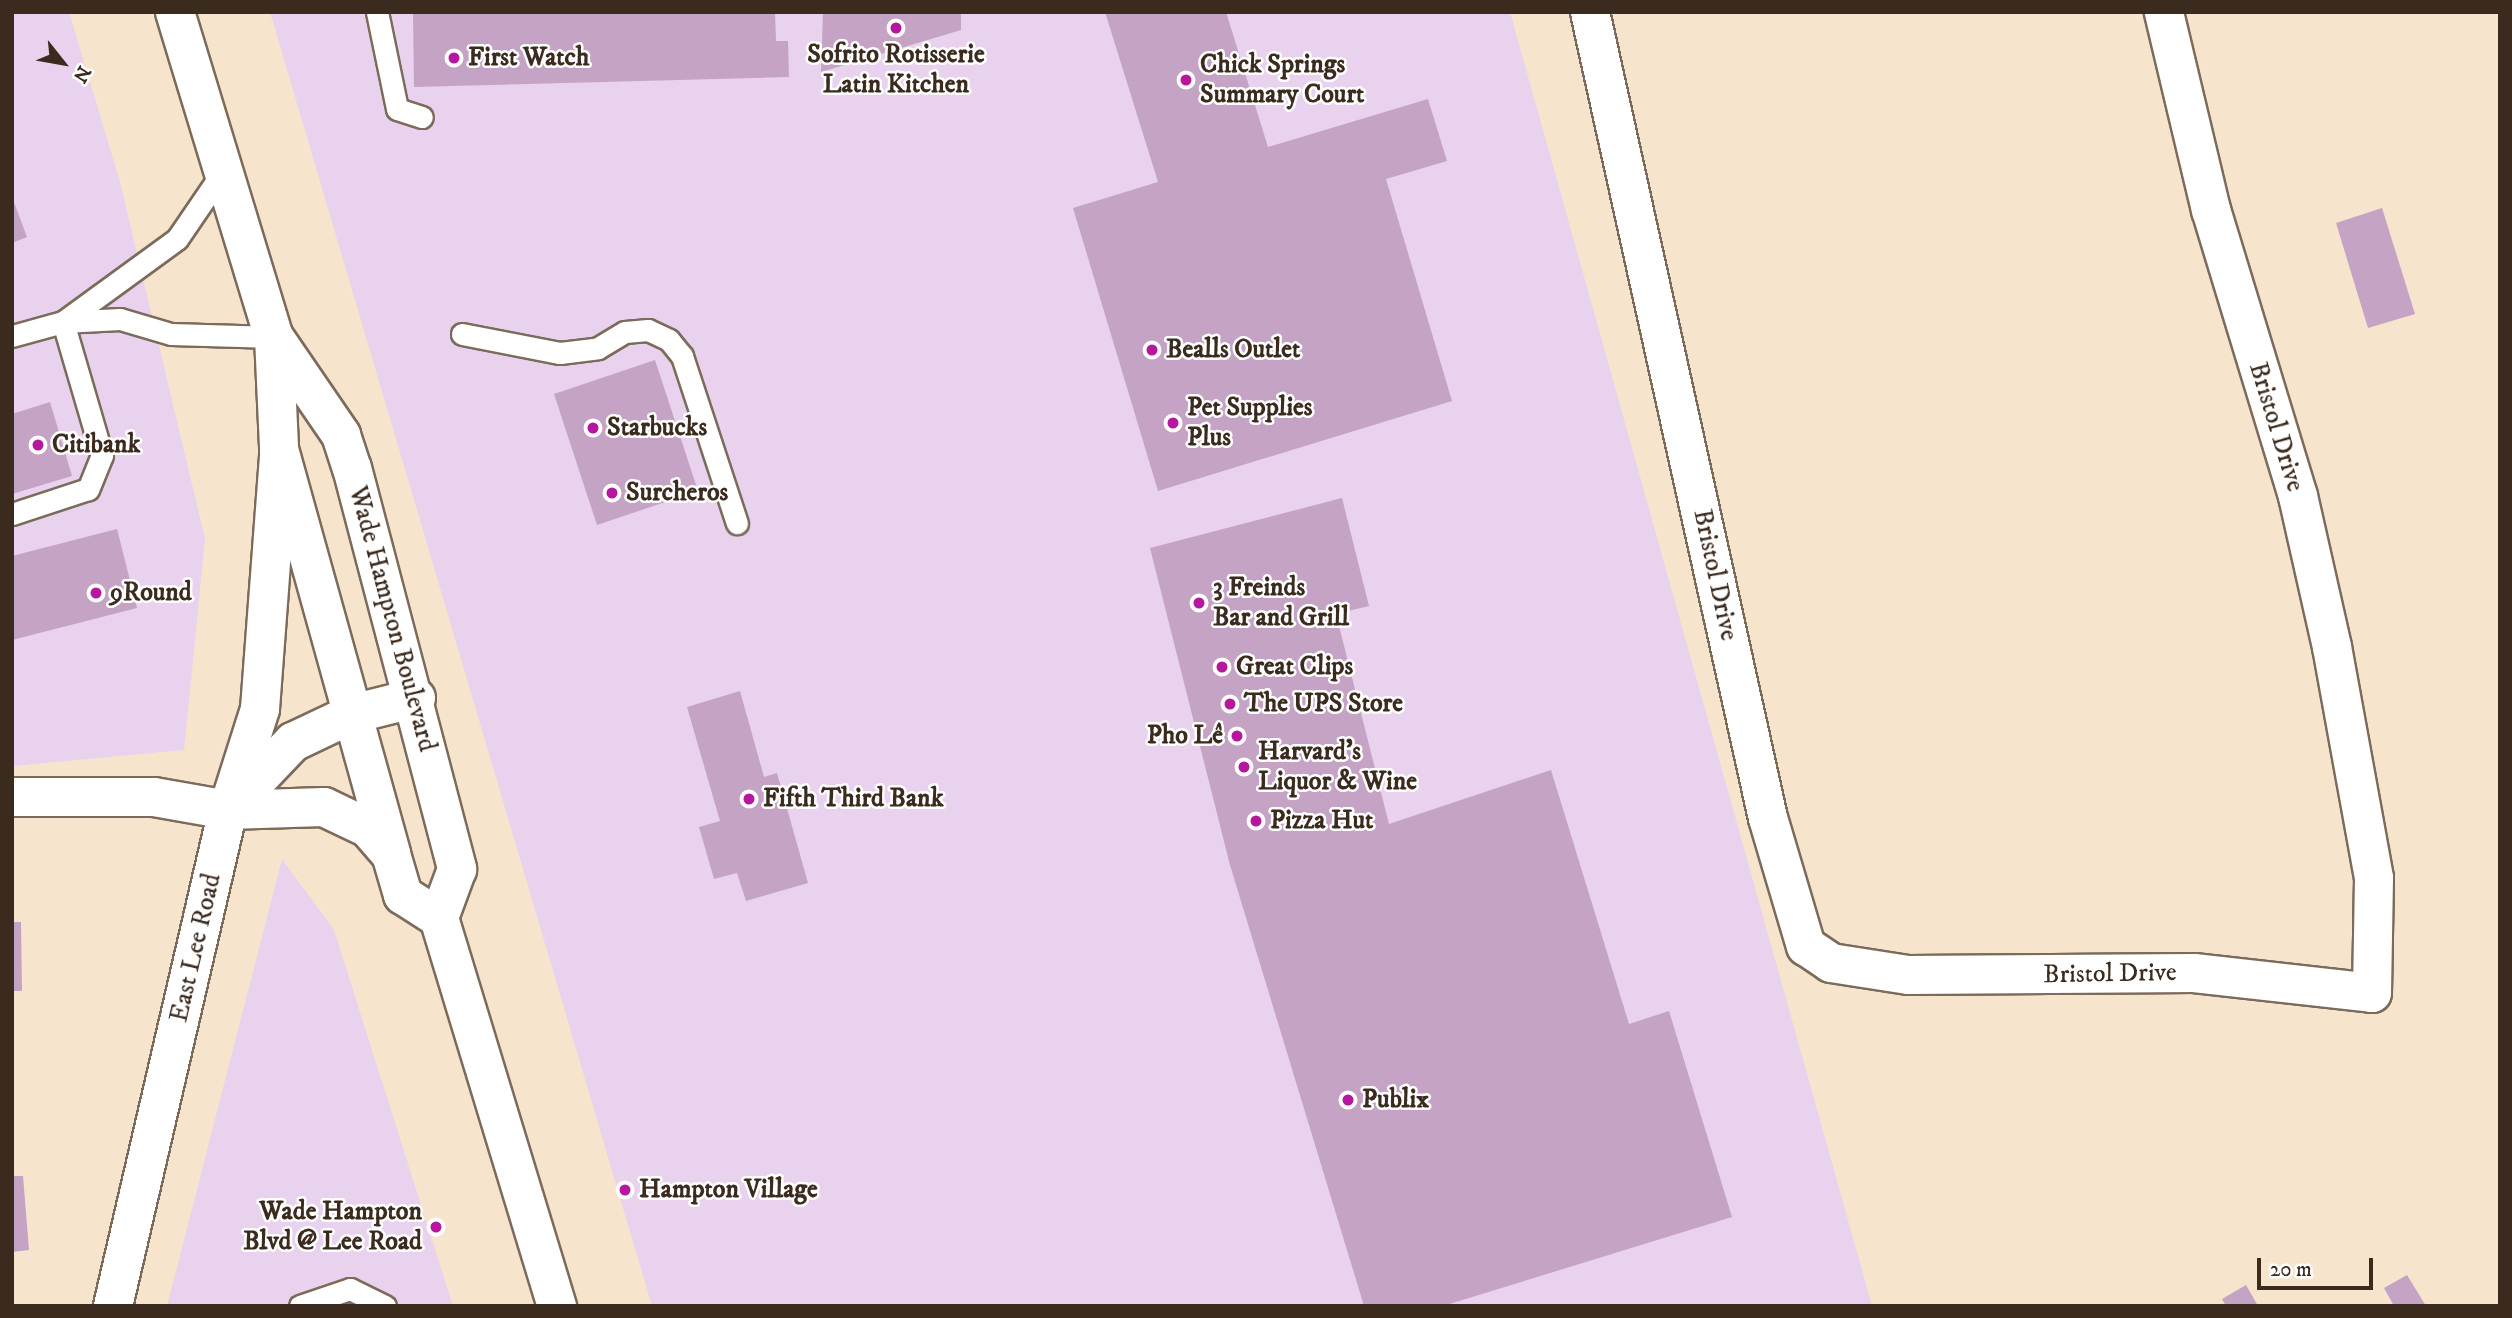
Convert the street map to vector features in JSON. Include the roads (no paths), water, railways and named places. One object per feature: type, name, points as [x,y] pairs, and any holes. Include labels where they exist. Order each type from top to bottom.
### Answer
[{"type":"street","name":"Wade Hampton Boulevard","points":[[175,12],[220,176],[274,337],[341,435],[416,698],[457,869],[439,918],[403,895],[391,854],[279,449],[274,337]]},
{"type":"street","name":"Bristol Drive","points":[[1590,12],[1768,818],[1807,946],[1831,963],[1895,974],[2194,973],[2372,993],[2374,878],[2332,647],[2298,496],[2211,211],[2164,12]]},
{"type":"street","name":"East Lee Road","points":[[113,1306],[228,810],[260,709],[279,449]]},
{"type":"street","points":[[228,810],[293,742],[352,714],[416,698]]},
{"type":"street","points":[[12,797],[154,797],[228,810],[324,807],[368,828],[391,854]]},
{"type":"street","points":[[439,918],[557,1306]]},
{"type":"lane","points":[[377,12],[397,109],[422,117]]},
{"type":"lane","points":[[63,321],[177,239],[220,176]]},
{"type":"lane","points":[[20,334],[63,321],[120,319],[171,334],[274,337]]},
{"type":"lane","points":[[12,514],[88,489],[102,455],[63,321]]},
{"type":"lane","points":[[462,334],[560,353],[598,348],[625,332],[648,330],[669,340],[682,356],[737,523]]},
{"type":"lane","points":[[300,1306],[351,1289],[385,1306]]},
{"type":"place","name":"Sofrito Rotisserie Latin Kitchen","points":[[896,28]]},
{"type":"place","name":"First Watch","points":[[454,58]]},
{"type":"place","name":"Chick Springs Summary Court","points":[[1186,80]]},
{"type":"place","name":"Bealls Outlet","points":[[1152,350]]},
{"type":"place","name":"Pet Supplies Plus","points":[[1173,423]]},
{"type":"place","name":"Starbucks","points":[[593,428]]},
{"type":"place","name":"Citibank","points":[[38,445]]},
{"type":"place","name":"Surcheros","points":[[612,493]]},
{"type":"place","name":"9Round","points":[[96,593]]},
{"type":"place","name":"3 Freinds Bar and Grill","points":[[1199,603]]},
{"type":"place","name":"Great Clips","points":[[1222,667]]},
{"type":"place","name":"The UPS Store","points":[[1230,704]]},
{"type":"place","name":"Pho Lê","points":[[1237,736]]},
{"type":"place","name":"Harvard's Liquor & Wine","points":[[1244,767]]},
{"type":"place","name":"Fifth Third Bank","points":[[749,799]]},
{"type":"place","name":"Pizza Hut","points":[[1256,821]]},
{"type":"place","name":"Publix","points":[[1348,1100]]},
{"type":"place","name":"Hampton Village","points":[[625,1190]]},
{"type":"place","name":"Wade Hampton Blvd @ Lee Road","points":[[436,1227]]}]
